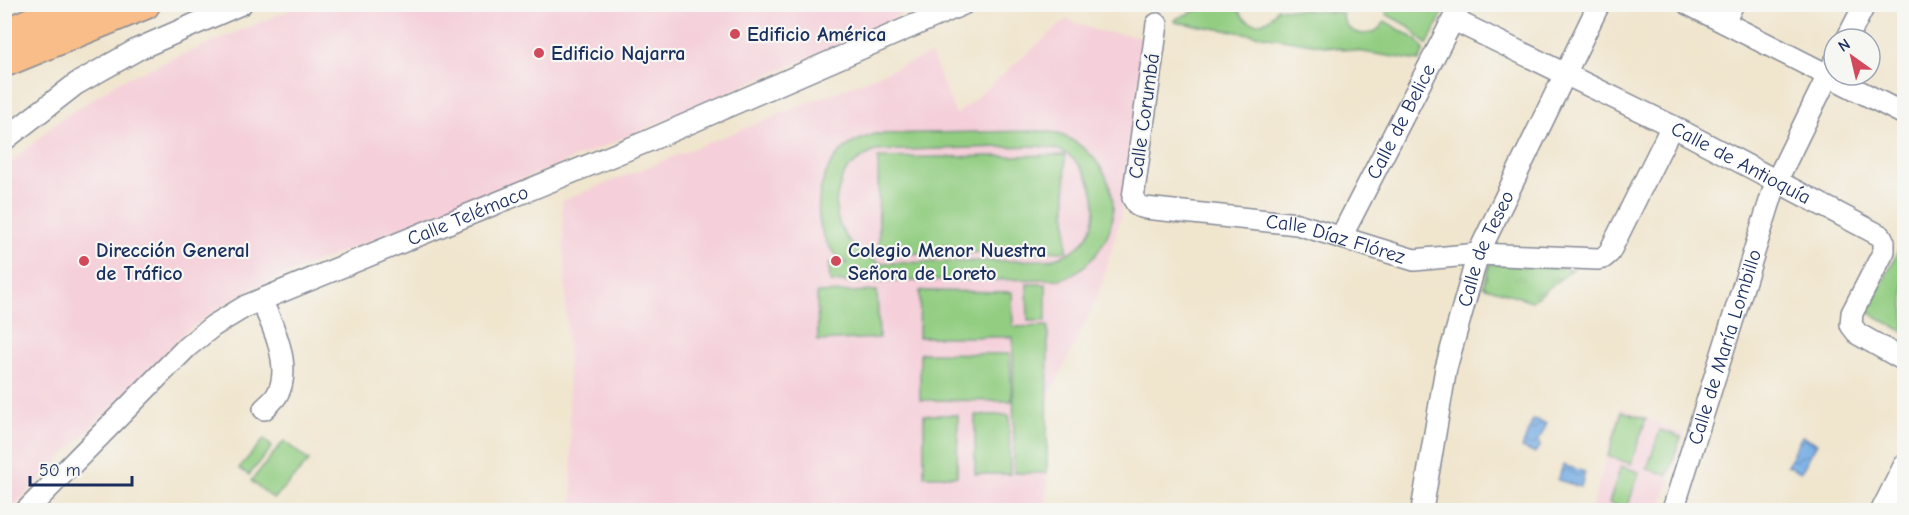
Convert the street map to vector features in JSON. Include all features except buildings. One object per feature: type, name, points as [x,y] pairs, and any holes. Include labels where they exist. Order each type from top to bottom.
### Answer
[{"type":"highway","points":[[4,62],[145,4]]},
{"type":"highway","points":[[4,24],[65,9]]},
{"type":"highway","points":[[4,34],[65,9]]},
{"type":"street","points":[[4,140],[76,84],[138,49],[241,4]]},
{"type":"street","name":"Calle Telémaco","points":[[27,510],[186,347],[233,313],[648,141],[963,4]]},
{"type":"street","name":"Calle de Teseo","points":[[1422,510],[1446,368],[1478,254],[1599,4]]},
{"type":"street","points":[[1688,4],[1729,13],[1822,64]]},
{"type":"street","points":[[1853,27],[1865,4]]},
{"type":"street","name":"Calle de Antioquía","points":[[1458,11],[1460,22],[1672,126],[1883,238],[1884,251],[1852,313],[1851,325],[1858,334],[1905,360]]},
{"type":"street","name":"Calle de Belice","points":[[1341,237],[1458,11]]},
{"type":"street","name":"Calle Corumbá","points":[[1138,206],[1133,198],[1157,24]]},
{"type":"street","name":"Calle de María Lombillo","points":[[1673,510],[1776,182],[1822,87]]},
{"type":"street","points":[[1861,87],[1905,114]]},
{"type":"street","name":"Calle Díaz Flórez","points":[[1138,206],[1297,224],[1414,260],[1478,254],[1603,258],[1609,252],[1672,126]]},
{"type":"street","points":[[261,300],[279,344],[284,373],[277,394],[264,409]]},
{"type":"street","points":[[1882,510],[1905,466]]},
{"type":"shaded area","points":[[304,4],[919,5],[863,34],[612,143],[255,287],[218,308],[182,335],[10,510],[5,510],[5,168],[57,122],[120,81]]},
{"type":"shaded area","name":"Colegio Menor Nuestra Señora de Loreto","points":[[1067,19],[1097,31],[1145,37],[1120,220],[1098,296],[1049,397],[1046,510],[573,510],[562,201],[931,54],[956,115]]},
{"type":"shaded area","points":[[1621,407],[1684,435],[1660,510],[1591,510]]},
{"type":"green space","points":[[1237,5],[1244,18],[1255,23],[1268,20],[1277,8],[1342,13],[1348,27],[1360,34],[1374,32],[1385,21],[1417,40],[1424,50],[1419,61],[1175,22],[1174,20],[1205,8]]},
{"type":"green space","points":[[1385,5],[1427,5],[1443,13],[1427,45],[1407,25],[1387,15]]},
{"type":"green space","points":[[1041,131],[1068,138],[1090,154],[1106,177],[1111,190],[1113,216],[1105,240],[1091,260],[1082,268],[1061,279],[830,282],[829,264],[848,263],[836,254],[821,229],[819,198],[822,183],[828,169],[840,152],[875,134]],"holes":[[[1039,146],[1057,149],[1074,159],[1089,180],[1093,193],[1094,219],[1090,231],[1079,246],[1061,256],[1046,260],[881,263],[859,251],[844,233],[839,222],[836,211],[837,199],[843,176],[855,163],[875,151]]]},
{"type":"green space","points":[[1065,155],[1067,251],[879,254],[878,158]]},
{"type":"green space","points":[[1904,239],[1904,332],[1868,312]]},
{"type":"green space","points":[[1490,264],[1573,269],[1532,301],[1483,286]]},
{"type":"green space","points":[[1027,284],[1046,284],[1046,321],[1028,321]]},
{"type":"green space","points":[[877,291],[879,338],[818,341],[817,293]]},
{"type":"green space","points":[[920,291],[1012,292],[1013,327],[1048,326],[1047,473],[1014,473],[1013,337],[919,337]]},
{"type":"green space","points":[[920,353],[1010,354],[1012,401],[920,400]]},
{"type":"green space","points":[[1622,411],[1646,419],[1631,464],[1608,456]]},
{"type":"green space","points":[[924,415],[958,415],[957,476],[924,476]]},
{"type":"green space","points":[[975,415],[1009,415],[1010,474],[975,474]]},
{"type":"green space","points":[[1660,430],[1681,437],[1668,475],[1647,469]]},
{"type":"green space","points":[[264,439],[272,447],[249,475],[239,468]]},
{"type":"green space","points":[[284,441],[309,461],[274,499],[251,481]]},
{"type":"green space","points":[[1621,466],[1639,472],[1627,509],[1609,503]]},
{"type":"water","points":[[1533,419],[1547,424],[1539,440],[1540,447],[1534,453],[1522,448]]},
{"type":"water","points":[[1802,436],[1817,443],[1801,472],[1787,465]]},
{"type":"water","points":[[1563,465],[1585,472],[1581,487],[1558,480]]},
{"type":"place","name":"Edificio América","points":[[735,34]]},
{"type":"place","name":"Edificio Najarra","points":[[539,53]]},
{"type":"place","name":"Dirección General de Tráfico","points":[[84,261]]},
{"type":"place","name":"Colegio Menor Nuestra Señora de Loreto","points":[[836,261]]}]
